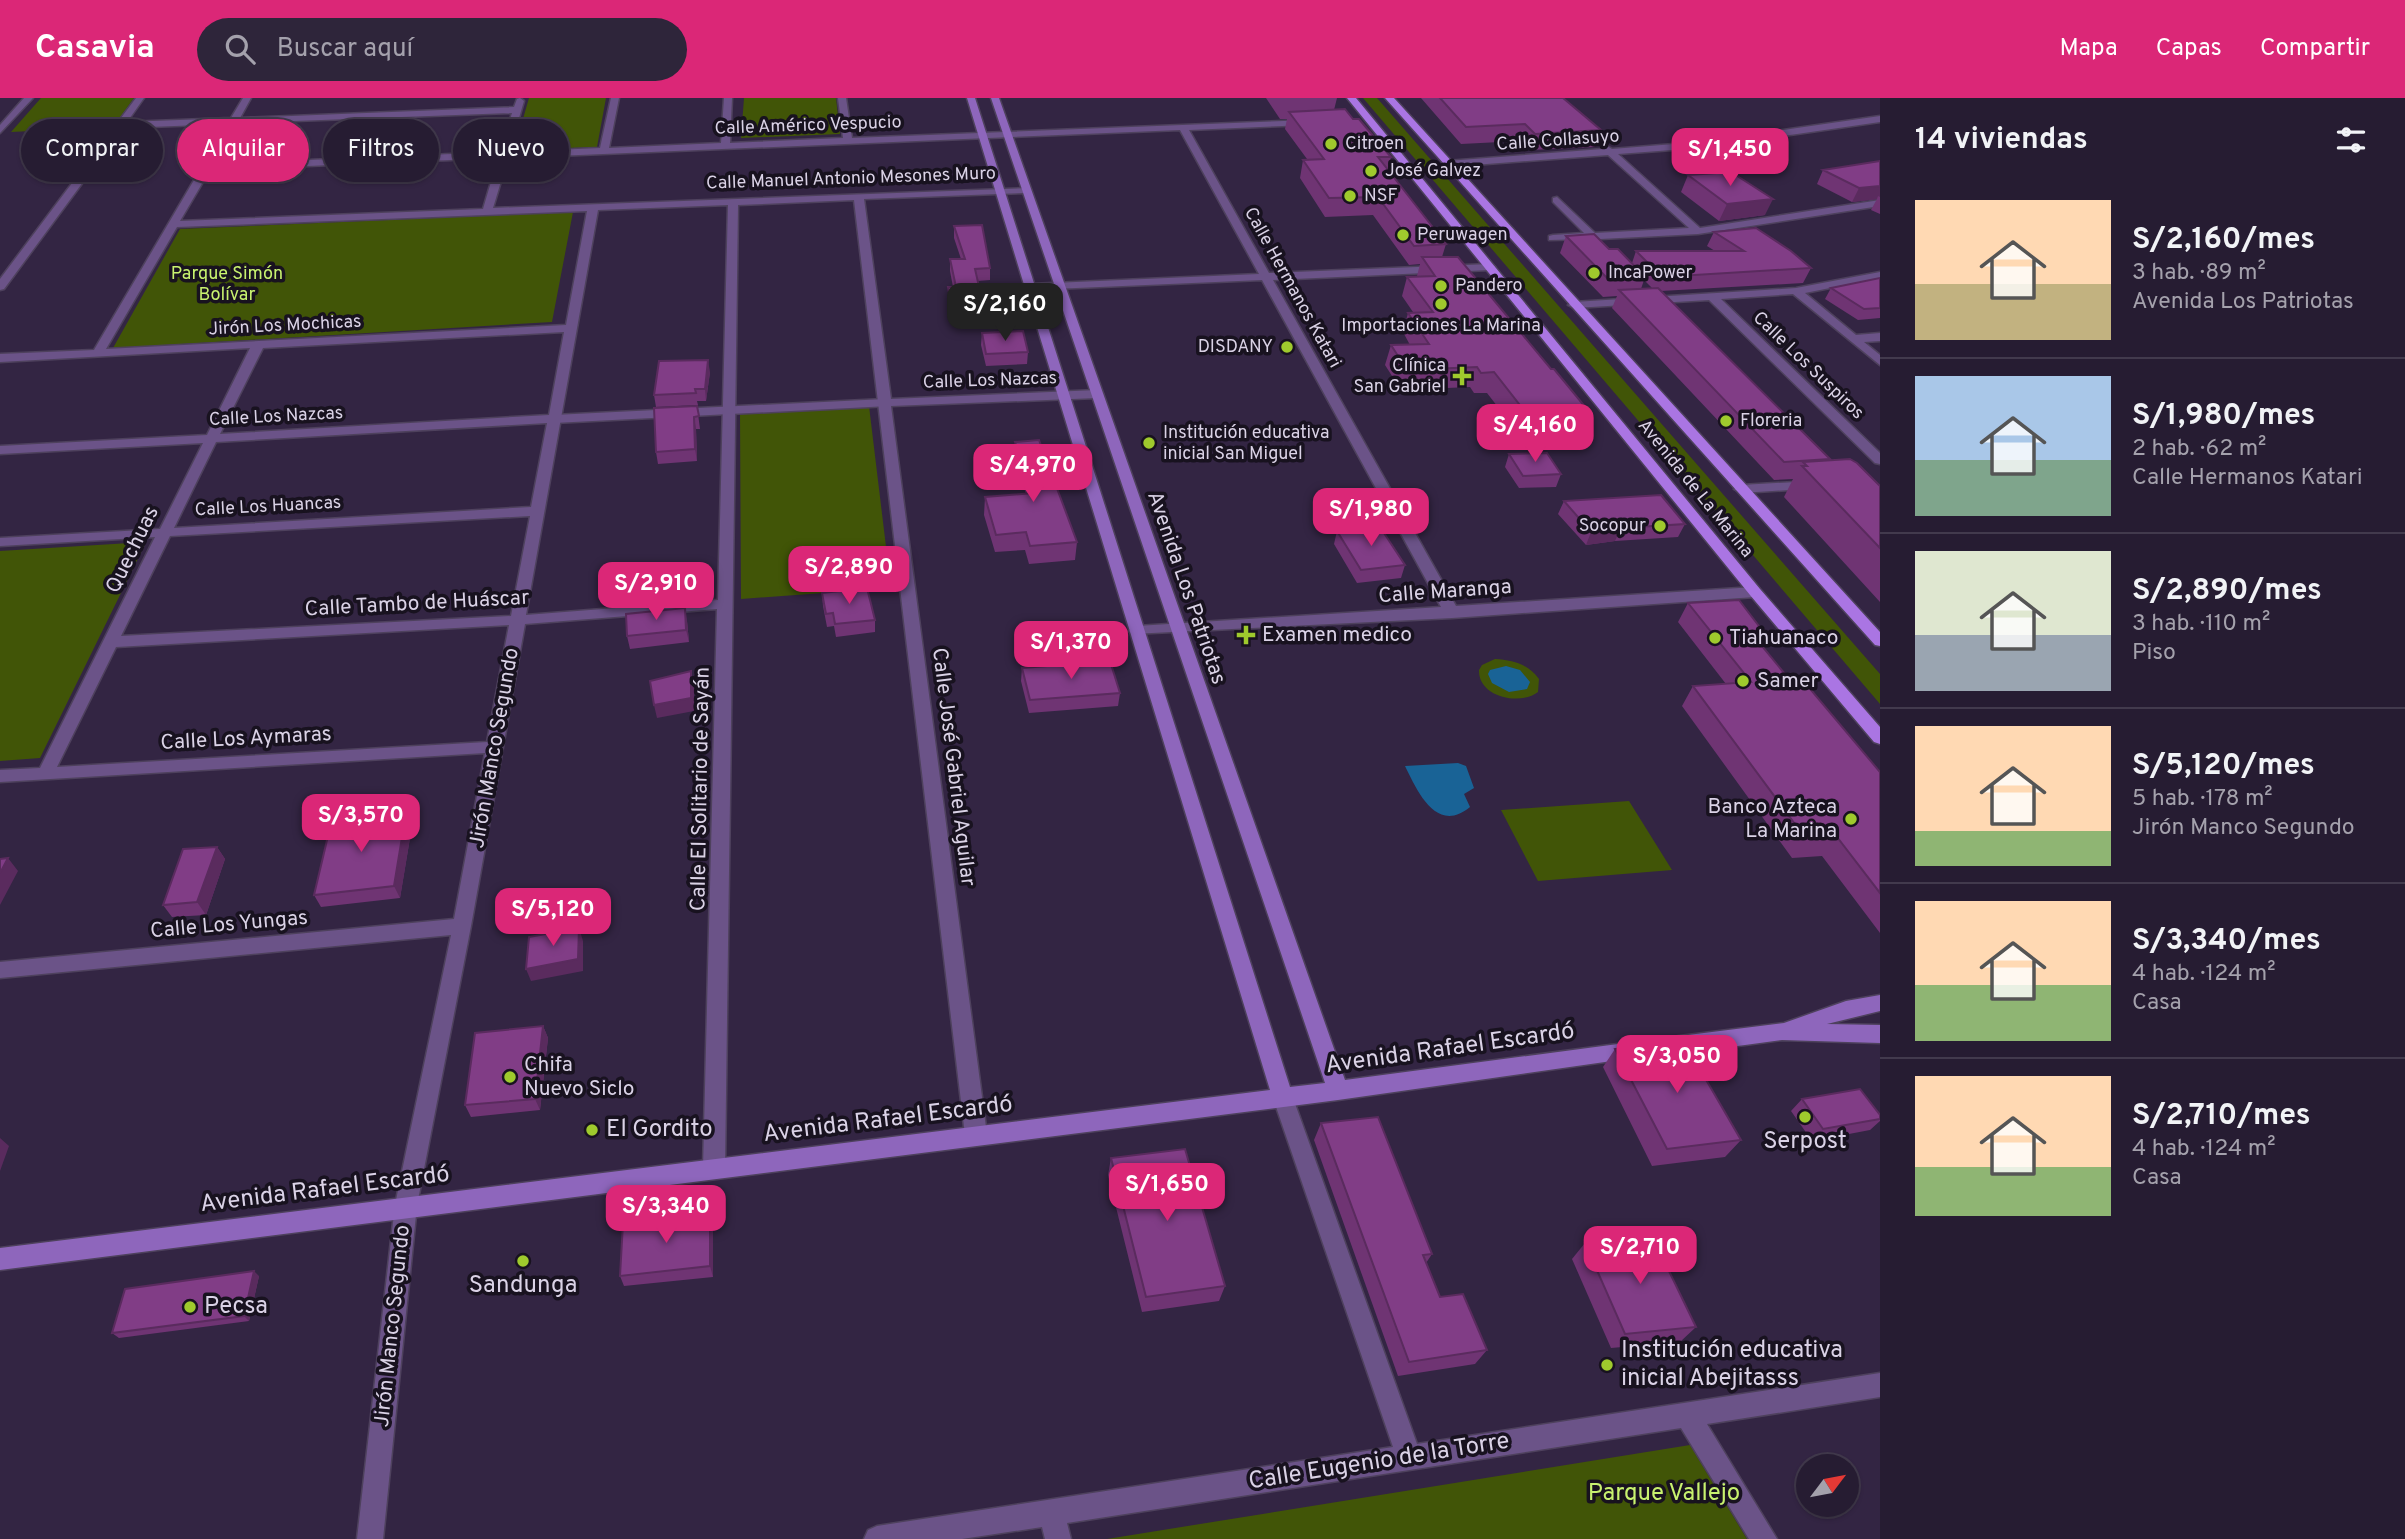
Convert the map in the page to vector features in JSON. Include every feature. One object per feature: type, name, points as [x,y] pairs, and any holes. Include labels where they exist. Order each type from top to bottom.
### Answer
[{"type":"main road","points":[[971,98],[1283,1098]]},
{"type":"main road","name":"Avenida Los Patriotas","points":[[995,98],[1338,1091]]},
{"type":"main road","name":"Avenida de La Marina","points":[[1351,98],[1363,120],[1490,267],[1755,593],[1880,738]]},
{"type":"main road","name":"Avenida de La Marina","points":[[1389,98],[1880,641]]},
{"type":"main road","name":"Avenida Rafael Escardó","points":[[1782,1031],[1846,1009],[1880,1003]]},
{"type":"main road","name":"Avenida Rafael Escardó","points":[[0,1259],[1338,1091],[1782,1031],[1880,1034]]},
{"type":"street","points":[[0,130],[29,98]]},
{"type":"street","points":[[124,119],[140,98]]},
{"type":"street","points":[[235,119],[247,98]]},
{"type":"street","points":[[514,119],[521,98]]},
{"type":"street","points":[[604,151],[615,98]]},
{"type":"street","points":[[725,145],[729,98]]},
{"type":"street","points":[[842,98],[848,140]]},
{"type":"street","points":[[304,119],[517,110]]},
{"type":"street","name":"Calle Collasuyo","points":[[1447,164],[1699,145],[1880,118]]},
{"type":"street","name":"Calle Américo Vespucio","points":[[569,152],[1320,122]]},
{"type":"street","name":"Calle Hermanos Katari","points":[[1183,127],[1452,613]]},
{"type":"street","points":[[1601,144],[1698,230]]},
{"type":"street","name":"Calle Américo Vespucio","points":[[309,163],[453,157]]},
{"type":"street","points":[[0,287],[78,182]]},
{"type":"street","points":[[97,354],[197,182]]},
{"type":"street","points":[[487,211],[496,182]]},
{"type":"street","name":"Calle Manuel Antonio Mesones Muro","points":[[174,223],[1026,190]]},
{"type":"street","name":"Calle José Gabriel Aguilar","points":[[859,196],[976,1135]]},
{"type":"street","points":[[1557,200],[1601,246]]},
{"type":"street","name":"Calle El Solitario de Sayán","points":[[714,1168],[733,201]]},
{"type":"street","points":[[1553,238],[1698,230],[1880,203]]},
{"type":"street","name":"Jirón Manco Segundo","points":[[370,1539],[406,1206],[463,926],[593,207]]},
{"type":"street","points":[[1030,287],[1490,267]]},
{"type":"street","points":[[1574,305],[1649,296],[1712,297],[1796,290],[1880,275]]},
{"type":"street","points":[[1796,290],[1880,361]]},
{"type":"street","name":"Calle Los Suspiros","points":[[1712,297],[1880,460]]},
{"type":"street","name":"Jirón Los Mochicas","points":[[0,358],[571,328]]},
{"type":"street","points":[[1855,339],[1880,337]]},
{"type":"street","name":"Quechuas","points":[[45,774],[258,345]]},
{"type":"street","name":"Calle Los Nazcas","points":[[0,450],[555,419],[1097,394]]},
{"type":"street","points":[[1741,489],[1824,484]]},
{"type":"street","name":"Calle Los Huancas","points":[[0,542],[538,511]]},
{"type":"street","name":"Calle Maranga","points":[[1137,631],[1755,593]]},
{"type":"street","name":"Calle Tambo de Huáscar","points":[[111,642],[518,620],[725,604]]},
{"type":"street","name":"Calle Los Aymaras","points":[[0,776],[495,747]]},
{"type":"street","name":"Calle Los Yungas","points":[[0,970],[463,926]]},
{"type":"street","points":[[1283,1098],[1409,1457]]},
{"type":"street","name":"Calle Eugenio de la Torre","points":[[877,1539],[1880,1385]]},
{"type":"street","points":[[1687,1415],[1764,1539]]},
{"type":"street","points":[[1051,1513],[1058,1539]]},
{"type":"green space","points":[[41,98],[134,98],[119,119],[22,119]]},
{"type":"green space","points":[[529,98],[606,98],[597,147],[569,148],[569,119],[523,119]]},
{"type":"green space","points":[[744,98],[836,98],[840,134],[741,138]]},
{"type":"green space","points":[[1363,98],[1377,98],[1880,674],[1880,704]]},
{"type":"green space","points":[[21,121],[21,132],[11,132]]},
{"type":"green space","name":"Parque Simón Bolívar","points":[[573,212],[552,322],[113,348],[180,229]]},
{"type":"green space","points":[[869,406],[891,588],[741,599],[740,413]]},
{"type":"green space","points":[[146,542],[40,758],[0,761],[0,551]]},
{"type":"green space","points":[[1495,659],[1525,666],[1539,679],[1538,692],[1521,698],[1492,693],[1485,687],[1479,670],[1482,665]]},
{"type":"green space","points":[[1629,801],[1672,870],[1538,881],[1501,810]]},
{"type":"green space","name":"Parque Vallejo","points":[[1690,1445],[1747,1539],[1107,1539]]},
{"type":"water","points":[[1506,666],[1520,670],[1530,682],[1527,689],[1509,692],[1492,683],[1488,674],[1490,670]]},
{"type":"water","points":[[1458,763],[1466,766],[1474,788],[1464,794],[1470,807],[1458,814],[1447,816],[1429,806],[1405,766]]},
{"type":"building","points":[[1440,98],[1563,98],[1601,130],[1535,134],[1525,124],[1466,127]]},
{"type":"building","points":[[1345,109],[1353,119],[1359,119],[1391,157],[1378,157],[1446,244],[1414,246],[1378,197],[1329,198],[1303,160],[1324,159],[1289,112]]},
{"type":"building","points":[[1880,161],[1880,186],[1859,188],[1823,170]]},
{"type":"building","points":[[1731,172],[1773,199],[1727,204],[1688,175]]},
{"type":"building","points":[[982,225],[990,268],[975,269],[985,313],[952,310],[948,287],[956,287],[950,259],[965,259],[954,226]]},
{"type":"building","points":[[1756,228],[1811,268],[1662,277],[1636,251],[1744,251],[1714,232]]},
{"type":"building","points":[[1594,234],[1609,249],[1618,249],[1645,277],[1609,280],[1566,236]]},
{"type":"building","points":[[1422,257],[1458,257],[1591,414],[1530,418],[1494,372],[1481,373],[1477,367],[1407,370],[1391,345],[1429,344],[1408,313],[1433,312],[1407,277],[1435,276]]},
{"type":"building","points":[[1880,278],[1880,308],[1864,309],[1831,288]]},
{"type":"building","points":[[1658,288],[1830,459],[1784,462],[1619,290]]},
{"type":"building","points":[[1023,331],[1028,352],[986,354],[982,333]]},
{"type":"building","points":[[708,360],[705,389],[695,389],[696,393],[654,395],[659,361]]},
{"type":"building","points":[[697,406],[699,416],[694,417],[695,449],[656,452],[654,408]]},
{"type":"building","points":[[1039,440],[1077,542],[1030,546],[1026,532],[996,535],[985,497],[1033,493],[1015,442]]},
{"type":"building","points":[[1547,453],[1561,474],[1523,476],[1509,454]]},
{"type":"building","points":[[1850,459],[1880,486],[1880,548],[1802,466],[1807,466],[1803,462]]},
{"type":"building","points":[[1661,495],[1685,524],[1591,532],[1564,501]]},
{"type":"building","points":[[1380,527],[1405,565],[1361,570],[1337,531]]},
{"type":"building","points":[[867,588],[875,620],[835,624],[833,613],[826,614],[822,593]]},
{"type":"building","points":[[1739,600],[1765,634],[1753,635],[1789,679],[1801,678],[1880,772],[1880,893],[1837,837],[1806,839],[1693,686],[1751,682],[1688,603]]},
{"type":"building","points":[[685,608],[686,630],[627,636],[626,614]]},
{"type":"building","points":[[1110,661],[1120,693],[1030,700],[1022,668]]},
{"type":"building","points":[[691,671],[691,698],[654,705],[650,681]]},
{"type":"building","points":[[406,813],[394,886],[314,895],[332,819]]},
{"type":"building","points":[[217,847],[197,902],[163,905],[183,849]]},
{"type":"building","points":[[8,858],[0,873],[0,859]]},
{"type":"building","points":[[579,928],[578,959],[526,969],[529,937]]},
{"type":"building","name":"Chifa Nuevo Siclo","points":[[543,1026],[535,1099],[465,1105],[475,1033]]},
{"type":"building","points":[[1683,1040],[1741,1140],[1667,1149],[1615,1049]]},
{"type":"building","points":[[1860,1089],[1880,1115],[1880,1119],[1823,1129],[1802,1099]]},
{"type":"building","points":[[1378,1117],[1432,1254],[1423,1255],[1440,1297],[1463,1294],[1487,1350],[1409,1362],[1321,1123]]},
{"type":"building","points":[[1185,1149],[1225,1286],[1146,1297],[1111,1158]]},
{"type":"building","points":[[710,1213],[710,1266],[620,1276],[623,1223]]},
{"type":"building","points":[[1653,1238],[1696,1327],[1625,1334],[1585,1243]]},
{"type":"building","name":"Pecsa","points":[[254,1271],[244,1316],[112,1333],[125,1289]]},
{"type":"place","name":"Citroen","points":[[1331,144]]},
{"type":"place","name":"José Galvez","points":[[1371,171]]},
{"type":"place","name":"NSF","points":[[1350,196]]},
{"type":"place","name":"Peruwagen","points":[[1403,235]]},
{"type":"place","name":"IncaPower","points":[[1594,273]]},
{"type":"place","name":"Pandero","points":[[1441,286]]},
{"type":"place","name":"Importaciones La Marina","points":[[1441,304]]},
{"type":"place","name":"DISDANY","points":[[1287,347]]},
{"type":"place","name":"Clínica San Gabriel","points":[[1462,376]]},
{"type":"place","name":"Floreria","points":[[1726,421]]},
{"type":"place","name":"Institución educativa inicial San Miguel","points":[[1149,443]]},
{"type":"place","name":"Socopur","points":[[1660,526]]},
{"type":"place","name":"Examen medico","points":[[1246,635]]},
{"type":"place","name":"Tiahuanaco","points":[[1715,638]]},
{"type":"place","name":"Samer","points":[[1743,681]]},
{"type":"place","name":"Banco Azteca La Marina","points":[[1851,819]]},
{"type":"place","name":"Chifa Nuevo Siclo","points":[[510,1077]]},
{"type":"place","name":"Serpost","points":[[1805,1117]]},
{"type":"place","name":"El Gordito","points":[[592,1130]]},
{"type":"place","name":"Sandunga","points":[[523,1261]]},
{"type":"place","name":"Pecsa","points":[[190,1307]]},
{"type":"place","name":"Institución educativa inicial Abejitasss","points":[[1607,1365]]}]
